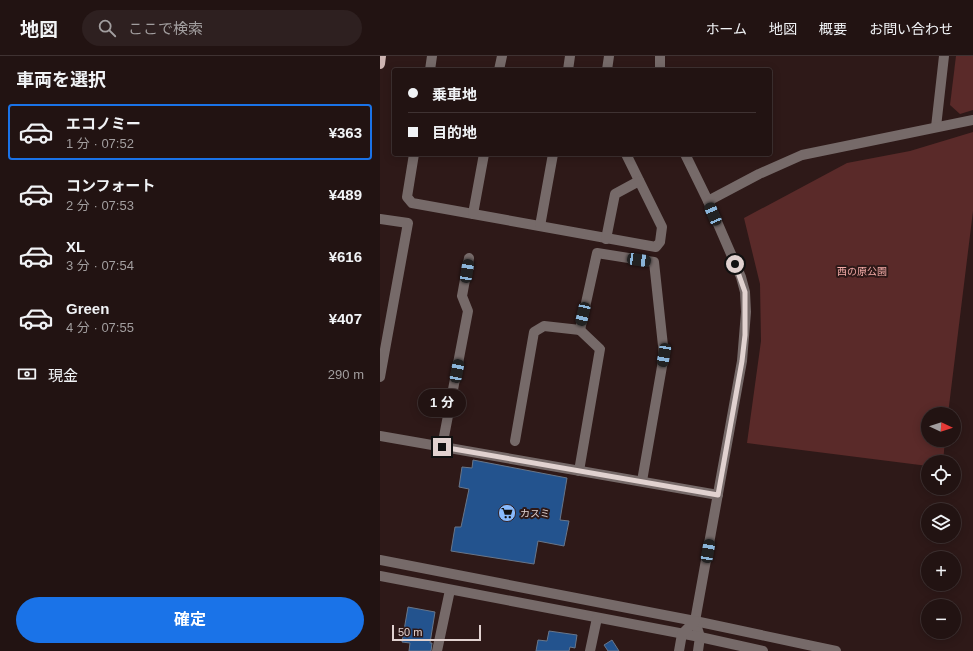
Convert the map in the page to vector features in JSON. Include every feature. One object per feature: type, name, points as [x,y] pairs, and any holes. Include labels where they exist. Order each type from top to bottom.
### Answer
[{"type":"main road","points":[[380,64],[381,56]]},
{"type":"street","points":[[430,68],[432,56]]},
{"type":"street","points":[[499,68],[502,56]]},
{"type":"street","points":[[568,68],[570,56]]},
{"type":"street","points":[[607,68],[609,56]]},
{"type":"street","points":[[660,56],[660,68]]},
{"type":"street","points":[[936,127],[944,56]]},
{"type":"street","points":[[708,201],[759,174],[802,155],[973,120]]},
{"type":"street","points":[[414,156],[407,197],[412,203],[606,239],[656,246],[660,242],[662,227],[627,156]]},
{"type":"street","points":[[473,214],[484,156]]},
{"type":"street","points":[[540,226],[553,156]]},
{"type":"street","points":[[686,156],[708,201],[741,277],[745,292],[746,312],[742,361],[695,621],[700,637],[698,651]]},
{"type":"street","points":[[606,239],[615,194],[639,181]]},
{"type":"street","points":[[380,219],[408,223],[380,377]]},
{"type":"street","points":[[580,330],[597,253],[654,262],[664,355],[642,481]]},
{"type":"street","points":[[442,447],[468,311],[462,296],[469,258]]},
{"type":"street","points":[[515,441],[534,332],[544,326],[580,330],[600,349],[579,471]]},
{"type":"street","points":[[380,436],[718,495]]},
{"type":"street","points":[[380,560],[695,621],[836,651]]},
{"type":"street","points":[[380,576],[700,637],[763,651]]},
{"type":"street","points":[[438,651],[450,590]]},
{"type":"street","points":[[590,651],[598,618]]},
{"type":"street","points":[[679,651],[682,634],[695,621]]},
{"type":"green space","points":[[956,56],[973,56],[973,110],[960,114],[950,105]]},
{"type":"green space","name":"西の原公園","points":[[973,132],[973,211],[949,407],[921,407],[921,447],[944,447],[944,455],[921,455],[921,465],[747,443],[761,341],[760,284],[744,218],[847,163],[910,151]]},
{"type":"building","points":[[473,460],[567,478],[560,520],[569,521],[564,546],[538,541],[534,564],[451,551],[455,527],[461,527],[469,489],[459,487],[462,467],[472,468]]},
{"type":"building","points":[[408,607],[435,612],[430,643],[432,643],[431,651],[409,651],[410,643],[402,642]]},
{"type":"building","points":[[549,631],[577,635],[575,648],[570,647],[569,651],[536,651],[538,640],[547,641]]},
{"type":"building","points":[[612,640],[619,651],[608,651],[604,645]]},
{"type":"place","name":"カスミ","points":[[507,513]]},
{"type":"route","points":[[442,447],[718,495],[742,361],[745,335],[745,292],[741,277],[735,264]]}]
